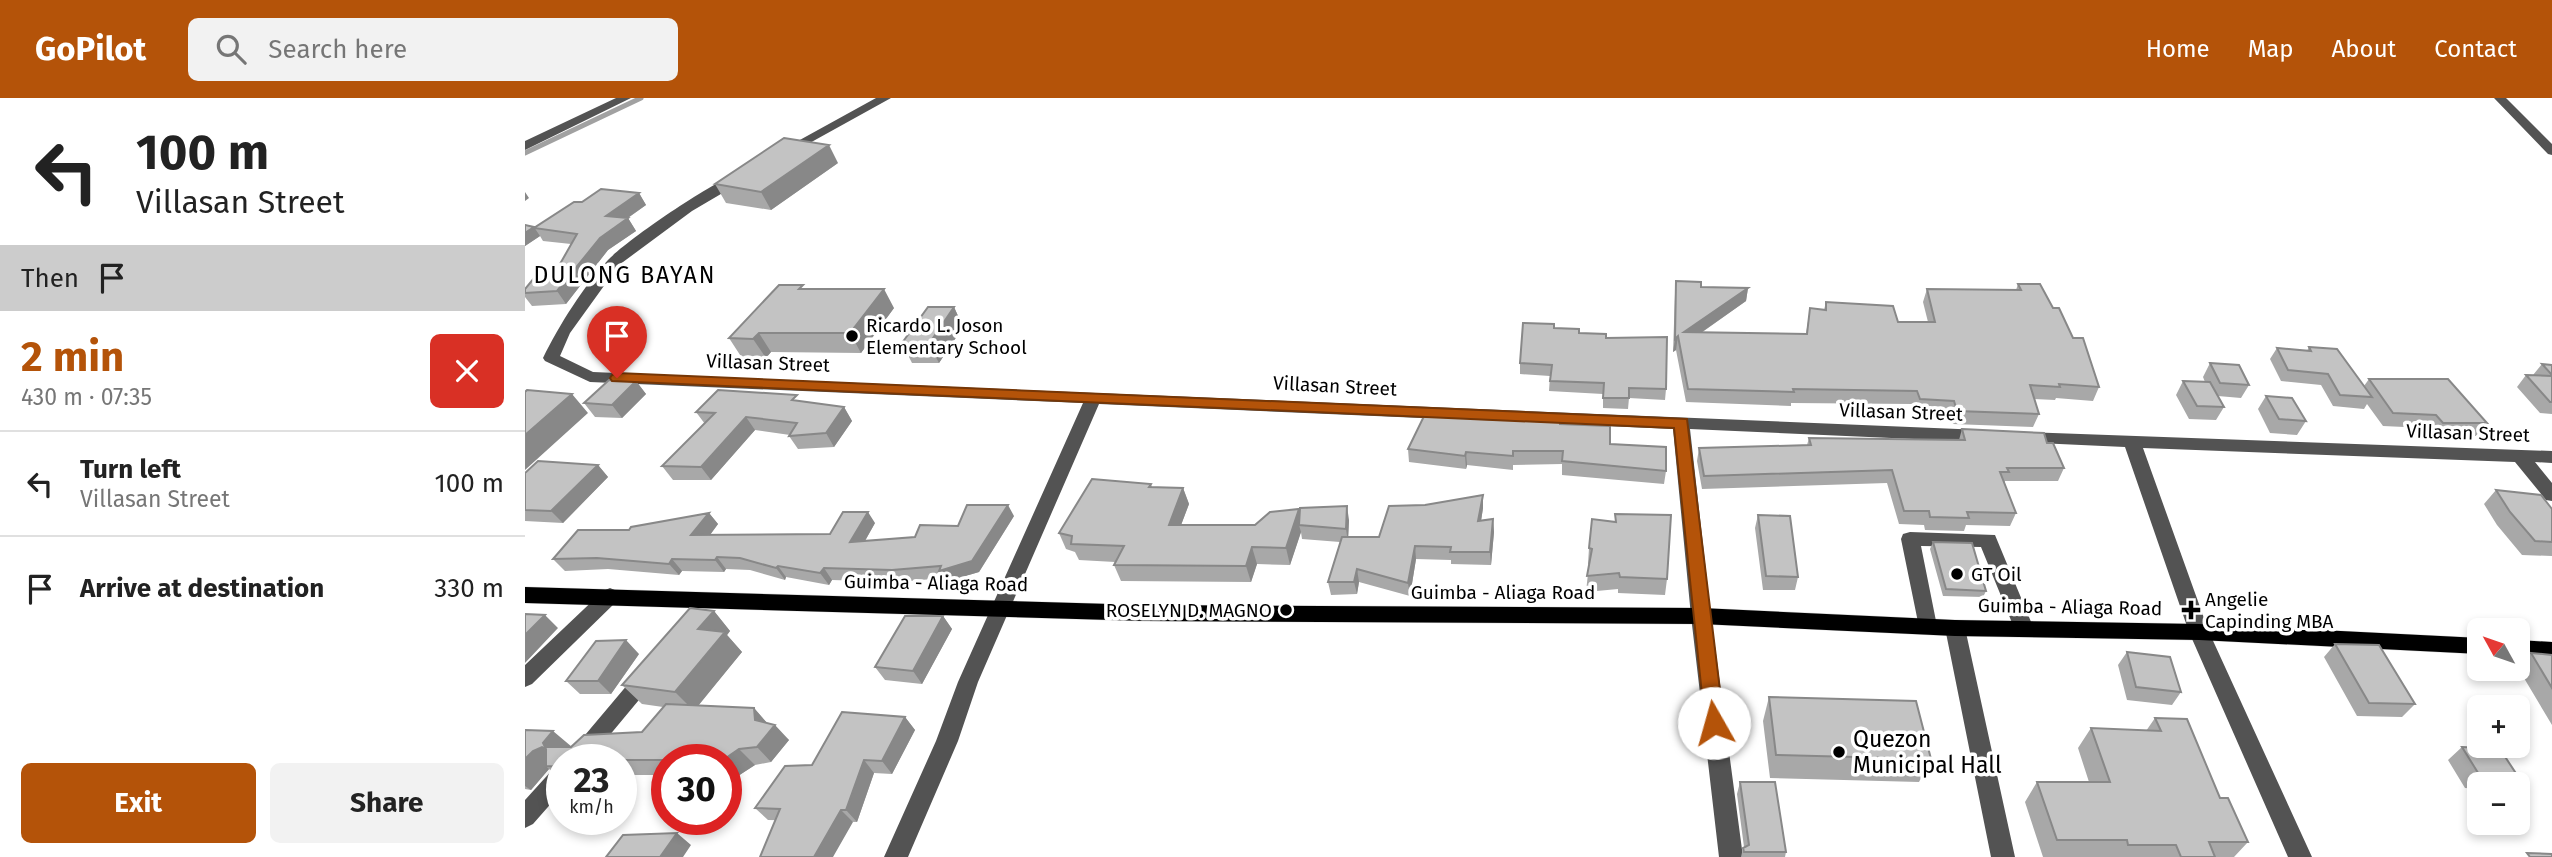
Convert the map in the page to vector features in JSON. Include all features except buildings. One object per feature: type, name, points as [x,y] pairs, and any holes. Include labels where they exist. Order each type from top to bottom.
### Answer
[{"type":"main road","name":"Guimba - Aliaga Road","points":[[525,595],[1145,613],[1701,616],[1955,628],[2199,632],[2467,645]]},
{"type":"main road","points":[[2531,649],[2552,650]]},
{"type":"street","points":[[525,146],[625,98]]},
{"type":"street","points":[[773,158],[884,98]]},
{"type":"street","points":[[2500,98],[2552,151]]},
{"type":"street","name":"Villasan Street","points":[[752,170],[687,208],[614,262],[563,332],[551,358],[590,377],[2001,437],[2552,457]]},
{"type":"street","points":[[896,857],[1001,607],[1094,397]]},
{"type":"street","points":[[1681,423],[1701,616],[1731,857]]},
{"type":"street","points":[[2132,442],[2199,632],[2300,857]]},
{"type":"street","points":[[2520,456],[2552,495]]},
{"type":"street","points":[[1927,626],[1910,539],[1988,540],[2024,629]]},
{"type":"street","points":[[525,678],[610,596]]},
{"type":"street","points":[[694,620],[712,600]]},
{"type":"street","points":[[1955,628],[2003,857]]},
{"type":"street","points":[[589,744],[660,661]]},
{"type":"street","points":[[525,817],[546,793]]},
{"type":"waterway","points":[[525,153],[641,98]]},
{"type":"place","name":"Ricardo L. Joson Elementary School","points":[[852,336]]},
{"type":"place","name":"GT Oil","points":[[1957,574]]},
{"type":"place","name":"ROSELYN D. MAGNO","points":[[1286,610]]},
{"type":"place","name":"Angelie Capinding MBA","points":[[2191,610]]},
{"type":"place","name":"Quezon Municipal Hall","points":[[1839,752]]},
{"type":"district","name":"DULONG BAYAN","points":[[625,275]]},
{"type":"route","points":[[617,378],[1681,423],[1714,723]]}]
